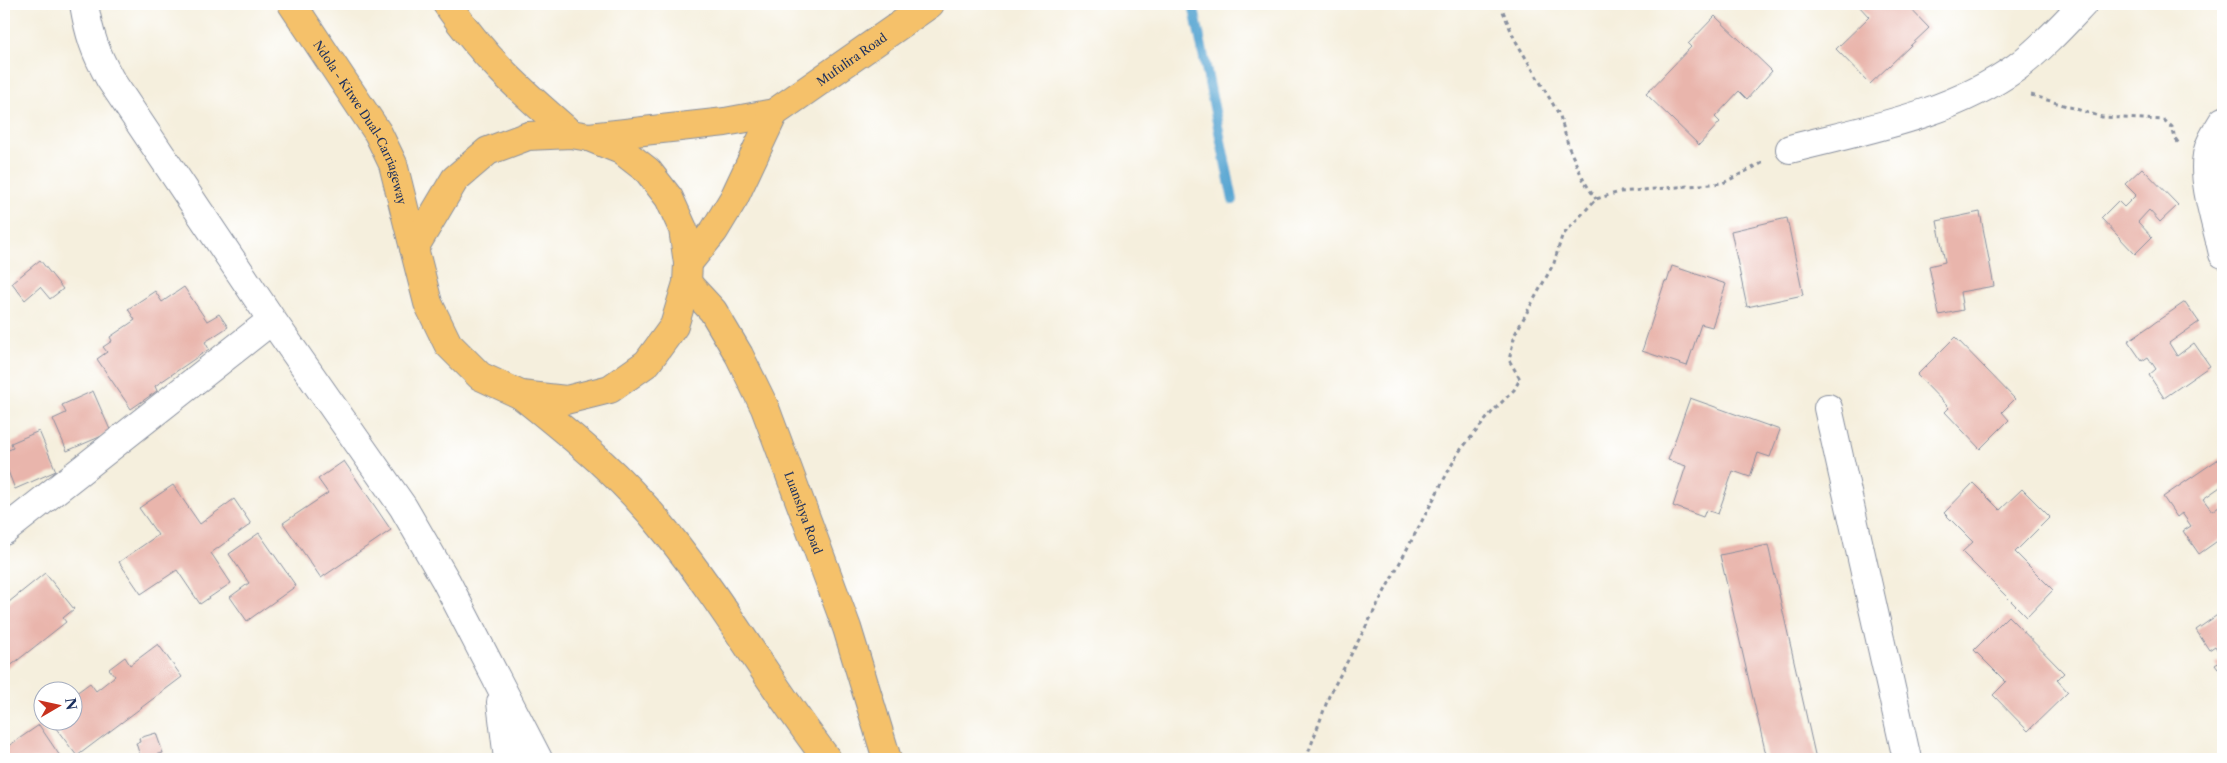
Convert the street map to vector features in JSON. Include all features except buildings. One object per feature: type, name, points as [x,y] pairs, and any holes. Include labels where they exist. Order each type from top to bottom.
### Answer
[{"type":"main road","name":"Ndola - Kitwe Dual-Carriageway","points":[[292,4],[378,134],[393,164],[428,303],[448,344],[480,376],[521,395]]},
{"type":"main road","points":[[446,4],[487,57],[516,87],[580,135],[621,150],[648,171],[669,198],[683,229],[688,273]]},
{"type":"main road","name":"Mufulira Road","points":[[774,113],[930,4]]},
{"type":"main road","points":[[414,248],[455,179],[488,151],[528,136],[580,135],[725,122],[774,113]]},
{"type":"main road","points":[[521,395],[566,400],[610,389],[647,363],[674,326],[688,273],[734,198],[774,113]]},
{"type":"main road","name":"Luanshya Road","points":[[688,273],[740,355],[764,408],[847,628],[887,759]]},
{"type":"main road","points":[[521,395],[580,442],[627,487],[668,533],[760,662],[795,718],[827,759]]},
{"type":"street","points":[[84,4],[89,32],[96,54],[110,79],[272,320],[403,507],[446,581],[498,686],[538,759]]},
{"type":"street","points":[[1790,149],[1933,111],[1963,98],[2018,66],[2083,4]]},
{"type":"street","points":[[2223,121],[2212,139],[2207,155],[2206,174],[2223,254]]},
{"type":"street","points":[[4,530],[272,320]]},
{"type":"street","points":[[1828,408],[1907,759]]},
{"type":"street","points":[[498,686],[508,759]]},
{"type":"path","points":[[1500,4],[1514,38],[1560,116],[1569,148],[1580,172],[1596,199]]},
{"type":"path","points":[[1986,85],[2046,98],[2102,117],[2164,120],[2172,127],[2175,138],[2184,149],[2193,154],[2207,155]]},
{"type":"path","points":[[1306,759],[1329,696],[1458,453],[1492,411],[1514,390],[1520,379],[1509,360],[1515,334],[1554,263],[1562,236],[1596,199],[1620,192],[1723,183],[1790,149]]},
{"type":"waterway","points":[[1193,4],[1233,200]]}]
